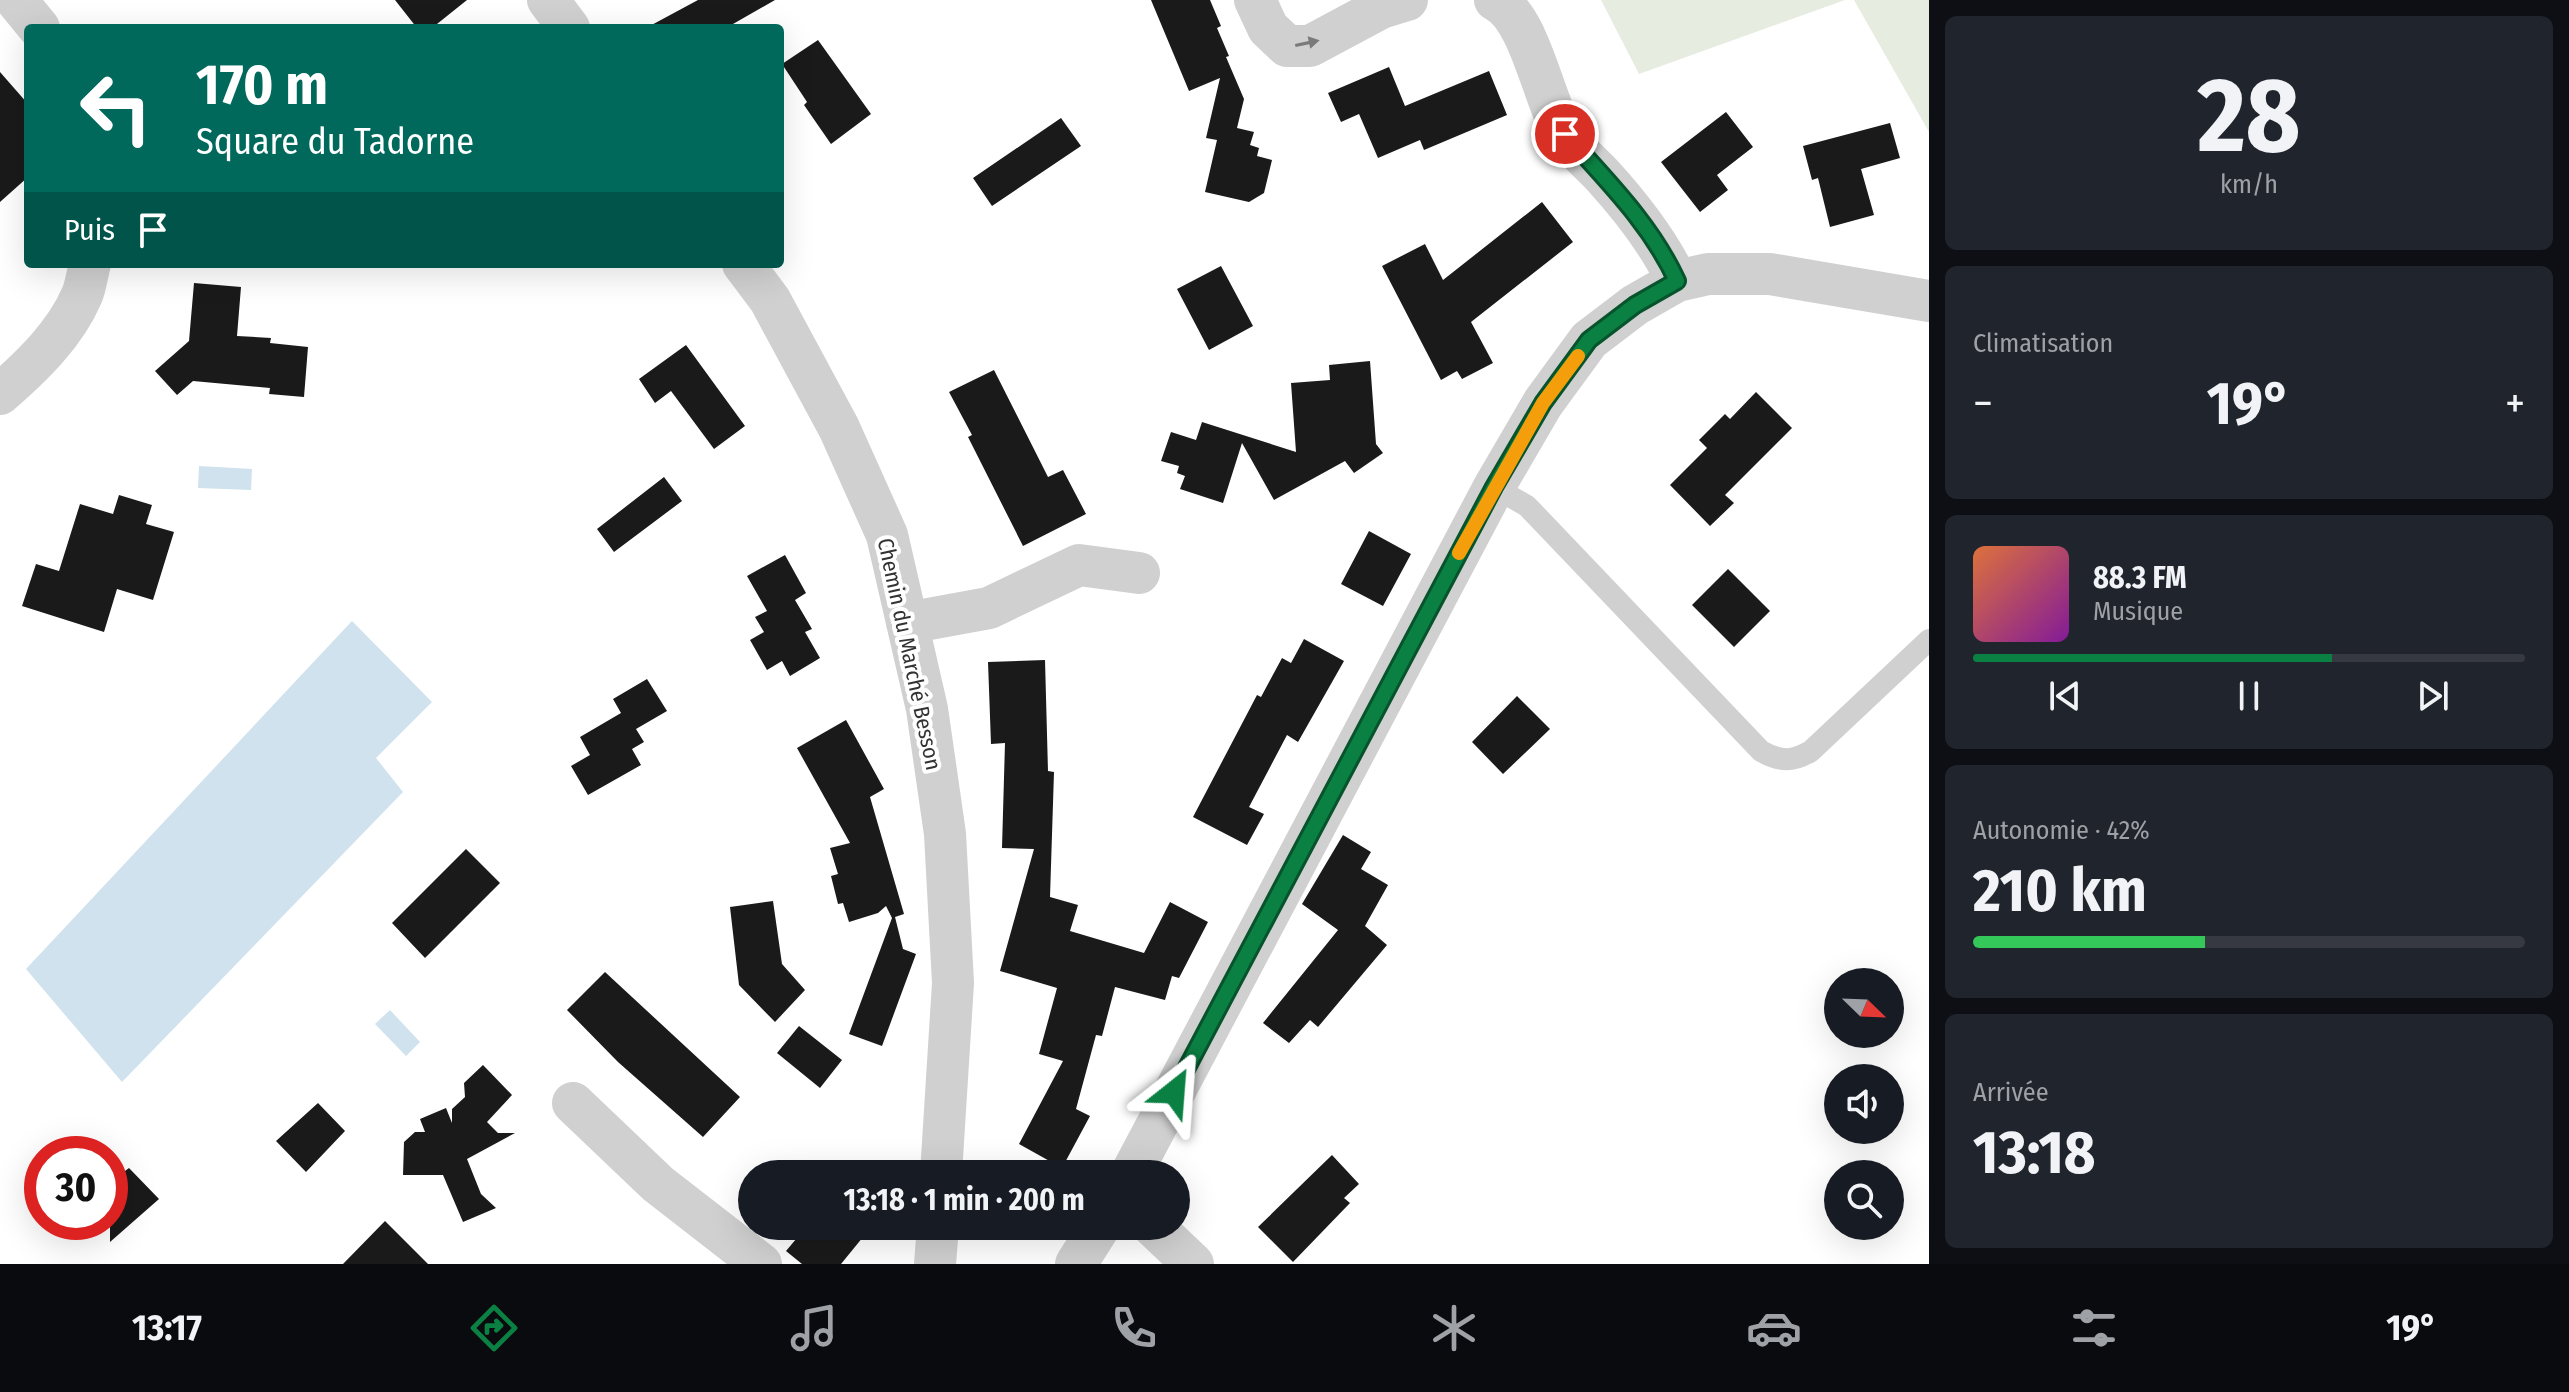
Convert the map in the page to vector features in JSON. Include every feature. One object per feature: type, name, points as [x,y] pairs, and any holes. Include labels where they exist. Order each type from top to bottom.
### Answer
[{"type":"street","points":[[16,0],[36,24]]},
{"type":"street","points":[[548,0],[566,24]]},
{"type":"street","points":[[1255,0],[1268,28],[1287,46],[1310,46],[1386,3]]},
{"type":"street","points":[[1495,0],[1520,27],[1565,134],[1624,199],[1664,253],[1677,281]]},
{"type":"street","points":[[0,394],[24,373],[64,328],[83,294],[89,268]]},
{"type":"street","name":"Chemin du Marché Besson","points":[[746,268],[770,300],[839,428],[887,535],[927,709],[945,834],[953,983],[942,1160]]},
{"type":"street","points":[[1138,1160],[1494,487],[1543,403],[1589,340],[1635,305],[1677,281],[1708,274],[1770,274],[1929,301]]},
{"type":"street","points":[[907,623],[989,608],[1079,565],[1139,573]]},
{"type":"street","points":[[573,1103],[658,1184],[761,1264]]},
{"type":"street","points":[[935,1264],[937,1240]]},
{"type":"street","points":[[1076,1264],[1091,1240]]},
{"type":"street","points":[[1168,1240],[1193,1264]]},
{"type":"lane","points":[[1494,487],[1527,506],[1761,751],[1771,756],[1786,761],[1799,759],[1811,751],[1929,640]]},
{"type":"shaded area","points":[[1601,0],[1845,0],[1639,74]]},
{"type":"shaded area","points":[[1854,0],[1929,0],[1929,132]]},
{"type":"water","points":[[199,466],[252,469],[251,490],[198,488]]},
{"type":"water","points":[[352,621],[432,702],[376,758],[403,792],[122,1082],[26,969]]},
{"type":"water","points":[[390,1010],[420,1042],[406,1056],[375,1024]]},
{"type":"building","points":[[395,0],[467,0],[437,24],[414,24]]},
{"type":"building","points":[[698,0],[775,0],[733,24],[653,24]]},
{"type":"building","points":[[1151,0],[1210,0],[1221,26],[1217,28],[1229,56],[1226,57],[1244,99],[1237,128],[1254,132],[1250,145],[1259,148],[1257,156],[1272,160],[1264,193],[1249,202],[1205,192],[1217,140],[1206,138],[1220,78],[1189,91]]},
{"type":"building","points":[[818,40],[871,114],[831,144],[804,105],[807,102],[784,63]]},
{"type":"building","points":[[1389,67],[1405,106],[1489,71],[1507,115],[1424,150],[1420,140],[1378,158],[1359,114],[1341,122],[1328,93]]},
{"type":"building","points":[[0,72],[24,99],[24,181],[0,202]]},
{"type":"building","points":[[1726,112],[1753,147],[1717,175],[1728,190],[1700,212],[1661,162]]},
{"type":"building","points":[[1061,118],[1081,146],[992,206],[973,178]]},
{"type":"building","points":[[1890,123],[1900,158],[1861,169],[1874,215],[1830,227],[1818,178],[1812,180],[1803,146]]},
{"type":"building","points":[[1542,202],[1573,242],[1471,322],[1493,363],[1462,379],[1457,371],[1441,380],[1382,266],[1425,244],[1443,280]]},
{"type":"building","points":[[1221,266],[1253,326],[1209,350],[1177,289]]},
{"type":"building","points":[[194,283],[241,287],[237,336],[271,338],[270,343],[308,347],[304,397],[269,394],[270,388],[193,381],[177,395],[155,371],[189,341]]},
{"type":"building","points":[[686,345],[745,426],[714,449],[671,391],[655,403],[639,379]]},
{"type":"building","points":[[1370,361],[1376,444],[1383,453],[1354,473],[1345,461],[1274,500],[1242,443],[1223,503],[1180,489],[1185,476],[1177,473],[1179,466],[1161,461],[1171,432],[1196,440],[1202,422],[1296,452],[1291,383],[1330,380],[1329,365]]},
{"type":"building","points":[[994,370],[1048,477],[1063,470],[1086,514],[1023,546],[949,392]]},
{"type":"building","points":[[1756,392],[1792,428],[1725,495],[1734,503],[1710,526],[1670,485],[1707,448],[1699,440],[1725,414],[1730,419]]},
{"type":"building","points":[[664,477],[682,501],[614,552],[597,529]]},
{"type":"building","points":[[119,495],[152,505],[146,524],[174,532],[153,600],[117,589],[104,632],[22,606],[36,564],[59,571],[80,504],[113,514]]},
{"type":"building","points":[[1369,531],[1411,554],[1383,606],[1341,584]]},
{"type":"building","points":[[785,555],[806,593],[795,600],[812,629],[805,632],[820,658],[790,676],[782,661],[767,670],[750,640],[764,632],[755,617],[767,611],[747,576]]},
{"type":"building","points":[[1728,569],[1770,611],[1734,647],[1692,605]]},
{"type":"building","points":[[1304,639],[1344,661],[1298,742],[1287,735],[1249,807],[1264,814],[1247,845],[1193,817],[1257,695],[1261,697],[1282,658],[1291,663]]},
{"type":"building","points":[[1045,660],[1048,771],[1054,772],[1050,897],[1078,905],[1070,931],[1144,953],[1170,902],[1208,922],[1179,978],[1172,976],[1165,1000],[1115,987],[1102,1036],[1096,1035],[1076,1109],[1090,1116],[1066,1160],[1048,1160],[1019,1144],[1063,1061],[1039,1054],[1057,988],[1000,971],[1034,849],[1002,848],[1005,743],[991,744],[988,662]]},
{"type":"building","points":[[647,679],[667,711],[636,729],[644,742],[632,749],[641,765],[588,795],[571,766],[590,755],[580,737],[621,713],[613,699]]},
{"type":"building","points":[[1517,696],[1550,729],[1503,774],[1472,742]]},
{"type":"building","points":[[846,720],[884,789],[870,797],[904,914],[895,917],[903,949],[916,954],[882,1046],[849,1034],[892,918],[886,906],[878,913],[849,922],[843,903],[838,904],[831,876],[838,874],[830,848],[850,843],[797,748]]},
{"type":"building","points":[[1343,835],[1371,852],[1361,869],[1388,885],[1365,926],[1387,945],[1318,1027],[1310,1020],[1289,1043],[1263,1023],[1338,930],[1302,904]]},
{"type":"building","points":[[466,849],[500,883],[425,958],[392,923]]},
{"type":"building","points":[[773,901],[782,964],[805,990],[775,1022],[739,985],[730,907]]},
{"type":"building","points":[[605,972],[740,1097],[703,1137],[618,1062],[567,1010]]},
{"type":"building","points":[[799,1026],[842,1060],[820,1088],[777,1053]]},
{"type":"building","points":[[483,1065],[512,1095],[487,1122],[498,1133],[515,1133],[467,1159],[481,1194],[496,1208],[463,1222],[443,1175],[403,1175],[404,1142],[415,1132],[425,1132],[420,1119],[446,1108],[452,1123],[452,1109],[465,1097],[464,1083]]},
{"type":"building","points":[[318,1103],[345,1131],[306,1172],[276,1141]]},
{"type":"building","points":[[1332,1155],[1359,1184],[1344,1198],[1350,1203],[1293,1262],[1258,1227]]},
{"type":"building","points":[[129,1168],[159,1199],[128,1226],[128,1169]]},
{"type":"building","points":[[385,1221],[428,1264],[343,1264]]},
{"type":"building","points":[[795,1240],[861,1240],[841,1264],[802,1264],[786,1251]]},
{"type":"slow traffic","points":[[1459,553],[1543,403],[1578,356]]},
{"type":"route","points":[[1174,1092],[1494,487],[1543,403],[1589,340],[1635,305],[1677,281],[1664,253],[1624,199],[1565,134]]}]
